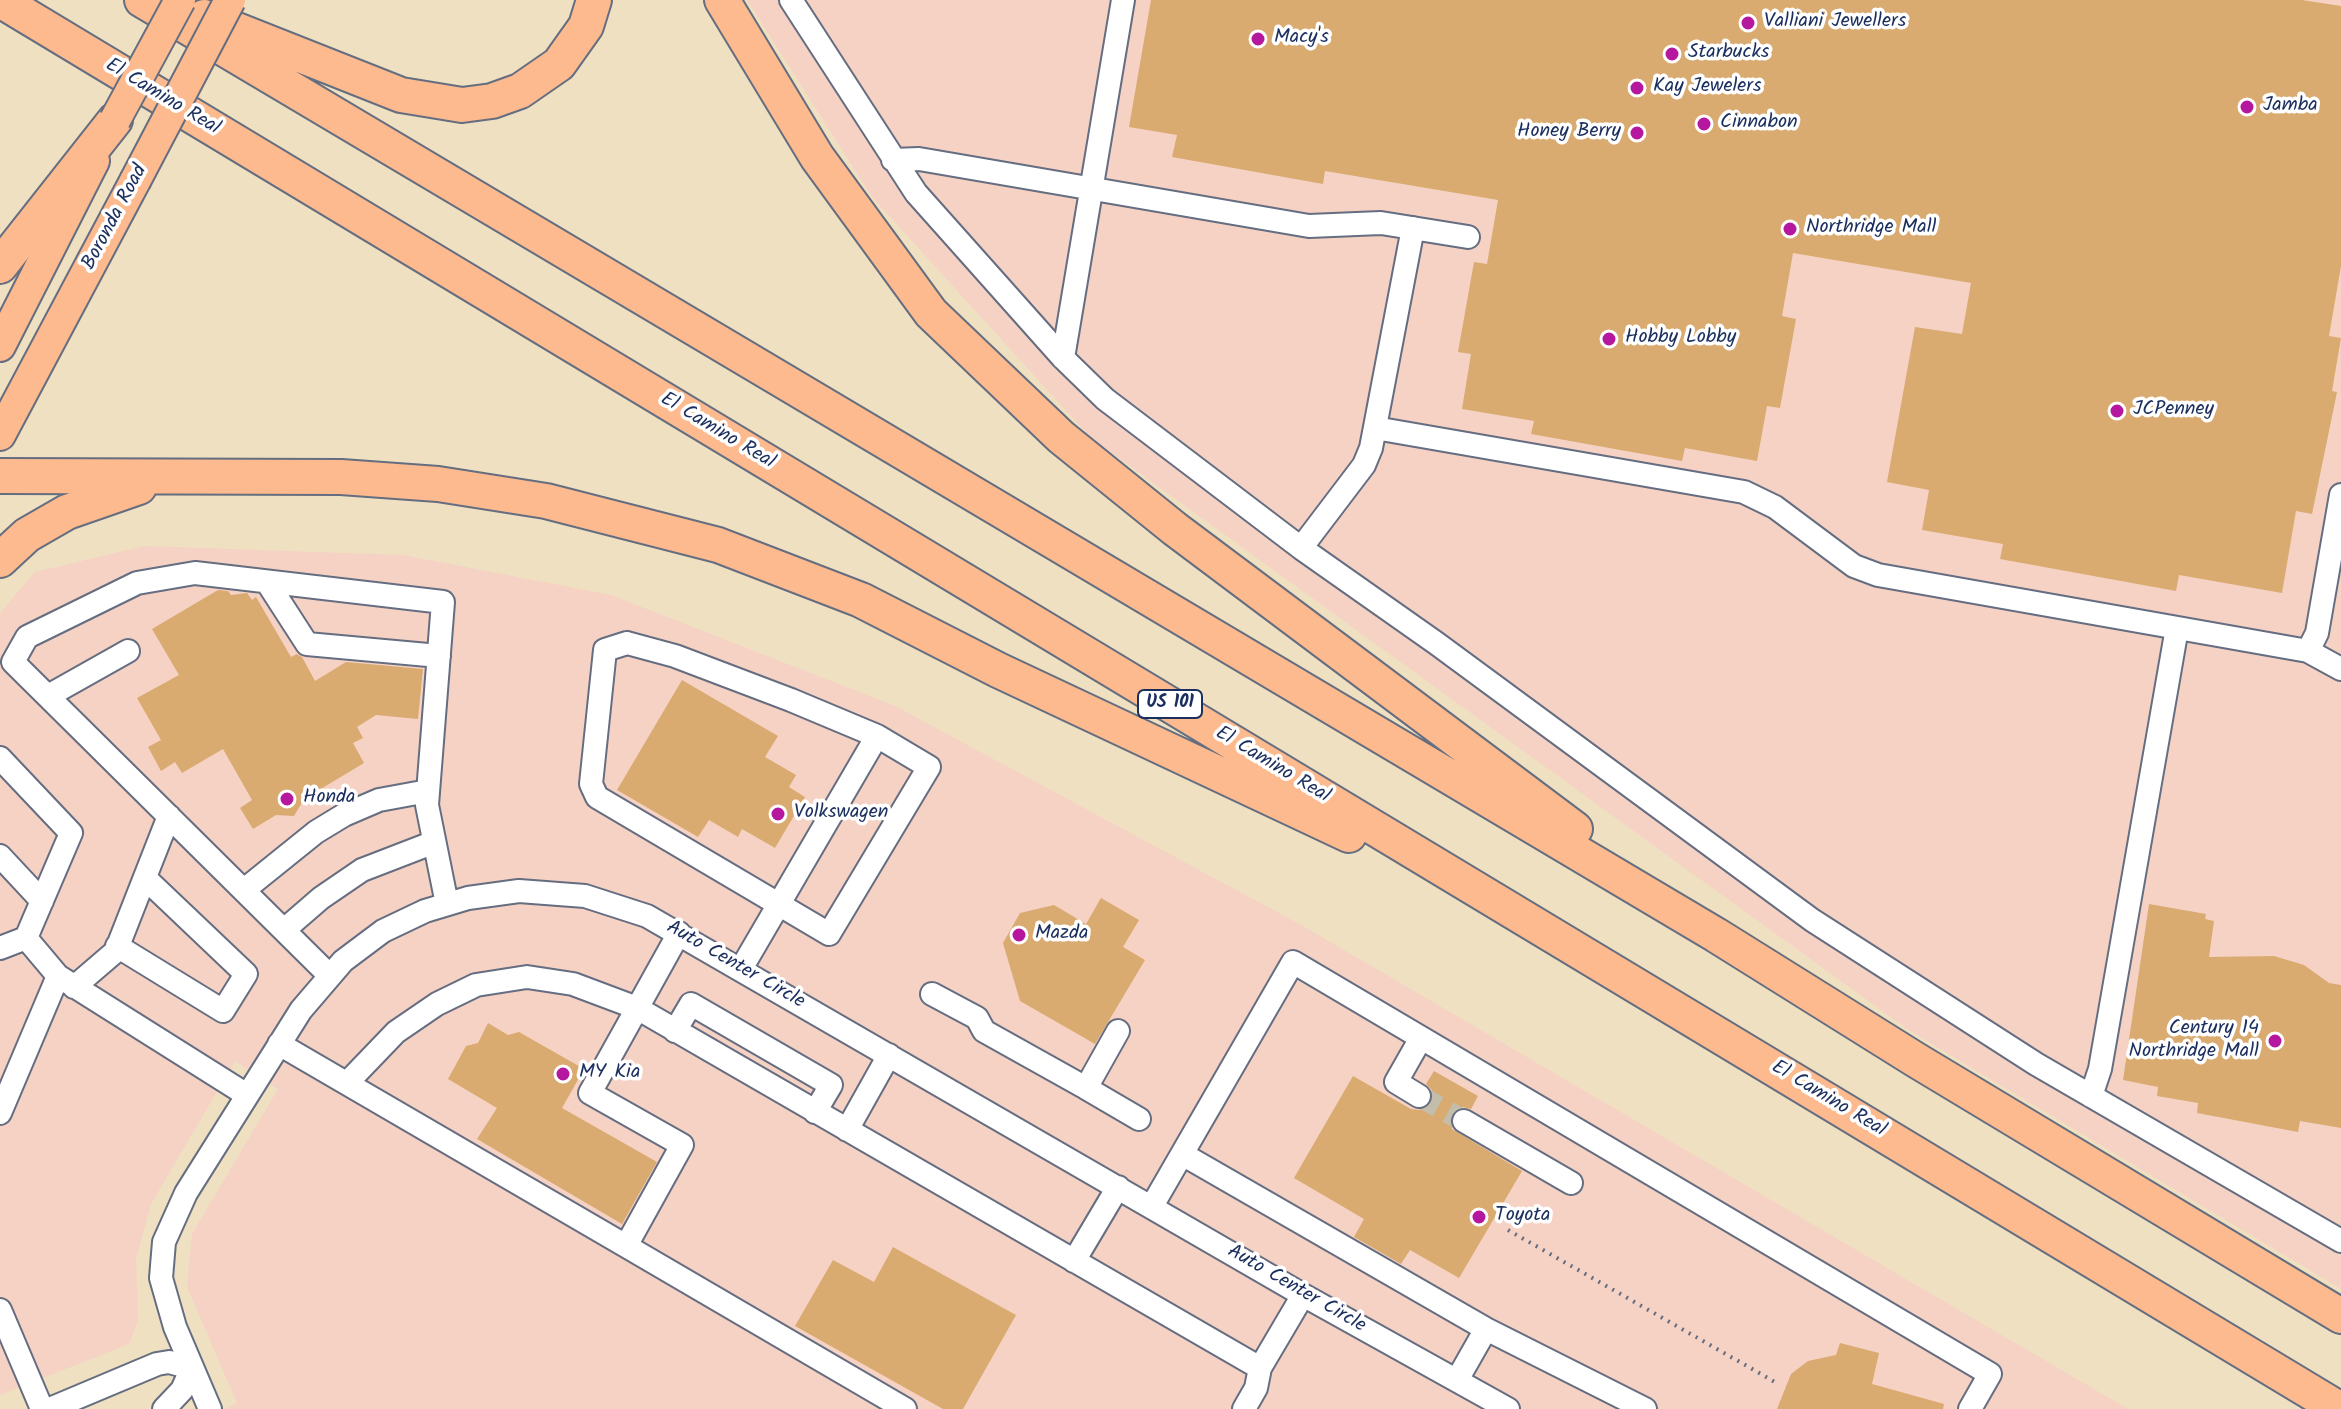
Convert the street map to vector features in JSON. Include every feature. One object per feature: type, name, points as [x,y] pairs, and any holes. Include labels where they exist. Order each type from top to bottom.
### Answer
[{"type":"highway","name":"El Camino Real","points":[[0,0],[2339,1409]]},
{"type":"highway","points":[[142,0],[1716,935],[1916,1060],[2341,1316]]},
{"type":"highway","points":[[160,0],[401,95],[462,105],[492,101],[520,91],[559,64],[586,26],[594,0]]},
{"type":"highway","points":[[722,0],[817,157],[931,313],[1061,437],[1175,529],[1716,935]]},
{"type":"highway","points":[[0,22],[217,131]]},
{"type":"highway","points":[[0,266],[115,120]]},
{"type":"highway","points":[[0,476],[341,477],[438,484],[546,501],[718,545],[861,600],[998,670],[1517,913]]},
{"type":"highway","points":[[0,560],[27,535],[67,512],[176,476]]},
{"type":"main road","points":[[0,346],[180,0]]},
{"type":"main road","name":"Boronda Road","points":[[0,435],[230,0]]},
{"type":"street","points":[[1063,358],[1123,0]]},
{"type":"street","points":[[798,3],[916,193],[1063,358],[1105,399],[1301,548],[1436,643],[1768,890],[2091,1096],[2341,1241]]},
{"type":"street","points":[[893,160],[919,159],[1309,226],[1381,223],[1468,237]]},
{"type":"street","points":[[1301,548],[1364,465],[1375,428],[1413,228]]},
{"type":"street","points":[[1375,428],[1744,492],[1775,507],[1854,566],[1878,575],[2308,651],[2341,669]]},
{"type":"street","points":[[2308,651],[2317,633],[2341,495]]},
{"type":"street","points":[[329,975],[13,662],[27,637],[137,583],[195,573],[443,602],[428,791],[432,843],[447,904]]},
{"type":"street","points":[[267,582],[307,644],[439,656]]},
{"type":"street","points":[[2091,1096],[2100,1069],[2177,628]]},
{"type":"street","points":[[627,643],[647,647],[751,684],[877,736],[929,767],[829,934],[779,904],[597,797],[591,784],[605,650],[627,643]]},
{"type":"street","points":[[48,696],[128,651]]},
{"type":"street","points":[[741,969],[877,736]]},
{"type":"street","points":[[0,758],[71,833],[26,938],[0,948]]},
{"type":"street","points":[[244,890],[306,839],[344,815],[379,800],[428,791]]},
{"type":"street","points":[[0,1113],[66,982],[117,946],[169,816]]},
{"type":"street","points":[[284,930],[321,898],[362,870],[432,843]]},
{"type":"street","points":[[0,856],[42,901]]},
{"type":"street","points":[[117,946],[223,1011],[246,974],[145,878]]},
{"type":"street","name":"Auto Center Circle","points":[[210,1409],[166,1302],[161,1278],[164,1242],[176,1210],[279,1044],[329,975],[383,931],[447,904],[489,894],[551,891],[617,904],[679,933],[1303,1295],[1508,1409]]},
{"type":"street","points":[[626,1246],[682,1145],[590,1093],[679,933]]},
{"type":"street","points":[[26,938],[66,982],[247,1095]]},
{"type":"street","points":[[1152,1206],[1293,962],[1990,1374],[1970,1409]]},
{"type":"street","points":[[347,1083],[396,1032],[437,1004],[476,985],[527,977],[573,984],[637,1008],[1260,1368]]},
{"type":"street","points":[[932,994],[977,1018],[984,1031],[1139,1119]]},
{"type":"street","points":[[675,1031],[691,1004],[755,1041],[831,1085],[815,1112]]},
{"type":"street","points":[[1086,1088],[1118,1031]]},
{"type":"street","points":[[1419,1096],[1396,1082],[1421,1038]]},
{"type":"street","points":[[279,1044],[905,1409]]},
{"type":"street","points":[[847,1130],[889,1055]]},
{"type":"street","points":[[1464,1121],[1571,1183]]},
{"type":"street","points":[[1182,1154],[1486,1329],[1645,1409]]},
{"type":"street","points":[[1074,1261],[1118,1187]]},
{"type":"street","points":[[1244,1409],[1256,1388],[1260,1368],[1303,1295]]},
{"type":"street","points":[[0,1310],[42,1409]]},
{"type":"street","points":[[1457,1380],[1486,1329]]},
{"type":"street","points":[[50,1409],[157,1364],[169,1362],[192,1368],[182,1390],[164,1409]]},
{"type":"path","points":[[1508,1230],[1775,1382]]},
{"type":"shaded area","name":"Northridge Mall","points":[[747,0],[2341,0],[2341,1289],[1907,1029],[1090,437],[872,197]]},
{"type":"shaded area","points":[[144,546],[403,555],[611,595],[895,706],[1303,926],[2128,1409],[225,1409],[237,1403],[187,1287],[192,1234],[278,1089],[235,1061],[151,1204],[136,1259],[138,1321],[129,1344],[0,1395],[0,613],[35,572]]},
{"type":"building","name":"Northridge Mall","points":[[1151,0],[2302,0],[2341,6],[2341,266],[2329,336],[2341,338],[2332,391],[2337,392],[2312,514],[2296,511],[2282,593],[2179,575],[2176,591],[2000,559],[2003,544],[1922,530],[1929,490],[1887,482],[1915,327],[1962,334],[1971,283],[1793,253],[1782,316],[1796,319],[1780,408],[1767,406],[1757,461],[1685,448],[1682,461],[1531,434],[1534,421],[1462,409],[1471,354],[1458,352],[1474,262],[1487,264],[1498,200],[1325,171],[1323,184],[1172,157],[1177,135],[1129,127]]},
{"type":"building","points":[[218,590],[228,591],[231,595],[247,593],[252,600],[256,597],[291,657],[297,654],[302,657],[315,681],[346,662],[423,669],[418,719],[376,715],[357,727],[363,738],[353,743],[364,763],[304,799],[294,816],[276,815],[253,829],[240,808],[252,800],[223,749],[182,773],[175,762],[161,771],[148,747],[161,740],[137,698],[179,675],[152,629]]},
{"type":"building","points":[[682,680],[778,736],[765,757],[796,775],[789,787],[805,797],[775,848],[742,829],[738,837],[709,820],[698,837],[617,790]]},
{"type":"building","points":[[1101,898],[1139,920],[1123,947],[1145,960],[1095,1044],[1020,1001],[1003,943],[1020,913],[1054,905],[1086,924]]},
{"type":"building","points":[[2149,904],[2206,914],[2205,919],[2214,921],[2209,957],[2274,956],[2304,965],[2329,983],[2341,985],[2341,1128],[2300,1121],[2298,1132],[2197,1113],[2198,1103],[2157,1096],[2158,1087],[2123,1080]]},
{"type":"building","points":[[488,1023],[508,1035],[519,1032],[584,1069],[562,1108],[657,1162],[622,1224],[477,1139],[497,1108],[448,1079],[466,1046],[478,1043]]},
{"type":"building","points":[[1434,1071],[1478,1096],[1471,1109],[1463,1107],[1452,1113],[1452,1129],[1522,1171],[1459,1278],[1410,1250],[1401,1264],[1354,1237],[1364,1219],[1294,1178],[1353,1076],[1411,1109],[1419,1110],[1431,1103],[1432,1090],[1426,1084]]},
{"type":"building","points":[[893,1247],[1016,1315],[963,1409],[943,1409],[795,1326],[833,1260],[874,1282]]},
{"type":"building","points":[[1840,1343],[1879,1353],[1872,1384],[1944,1404],[1943,1409],[1777,1409],[1791,1374],[1808,1361],[1836,1355]]},
{"type":"tunnel","points":[[1419,1096],[1464,1121]]},
{"type":"place","name":"Valliani Jewellers","points":[[1748,23]]},
{"type":"place","name":"Macy's","points":[[1258,39]]},
{"type":"place","name":"Starbucks","points":[[1672,54]]},
{"type":"place","name":"Kay Jewelers","points":[[1637,88]]},
{"type":"place","name":"Jamba","points":[[2247,107]]},
{"type":"place","name":"Cinnabon","points":[[1704,124]]},
{"type":"place","name":"Honey Berry","points":[[1637,133]]},
{"type":"place","name":"Northridge Mall","points":[[1790,229]]},
{"type":"place","name":"Hobby Lobby","points":[[1609,339]]},
{"type":"place","name":"JCPenney","points":[[2117,411]]},
{"type":"place","name":"Honda","points":[[287,799]]},
{"type":"place","name":"Volkswagen","points":[[778,814]]},
{"type":"place","name":"Mazda","points":[[1019,935]]},
{"type":"place","name":"Century 14 Northridge Mall","points":[[2275,1041]]},
{"type":"place","name":"MY Kia","points":[[563,1074]]},
{"type":"place","name":"Toyota","points":[[1479,1217]]}]
